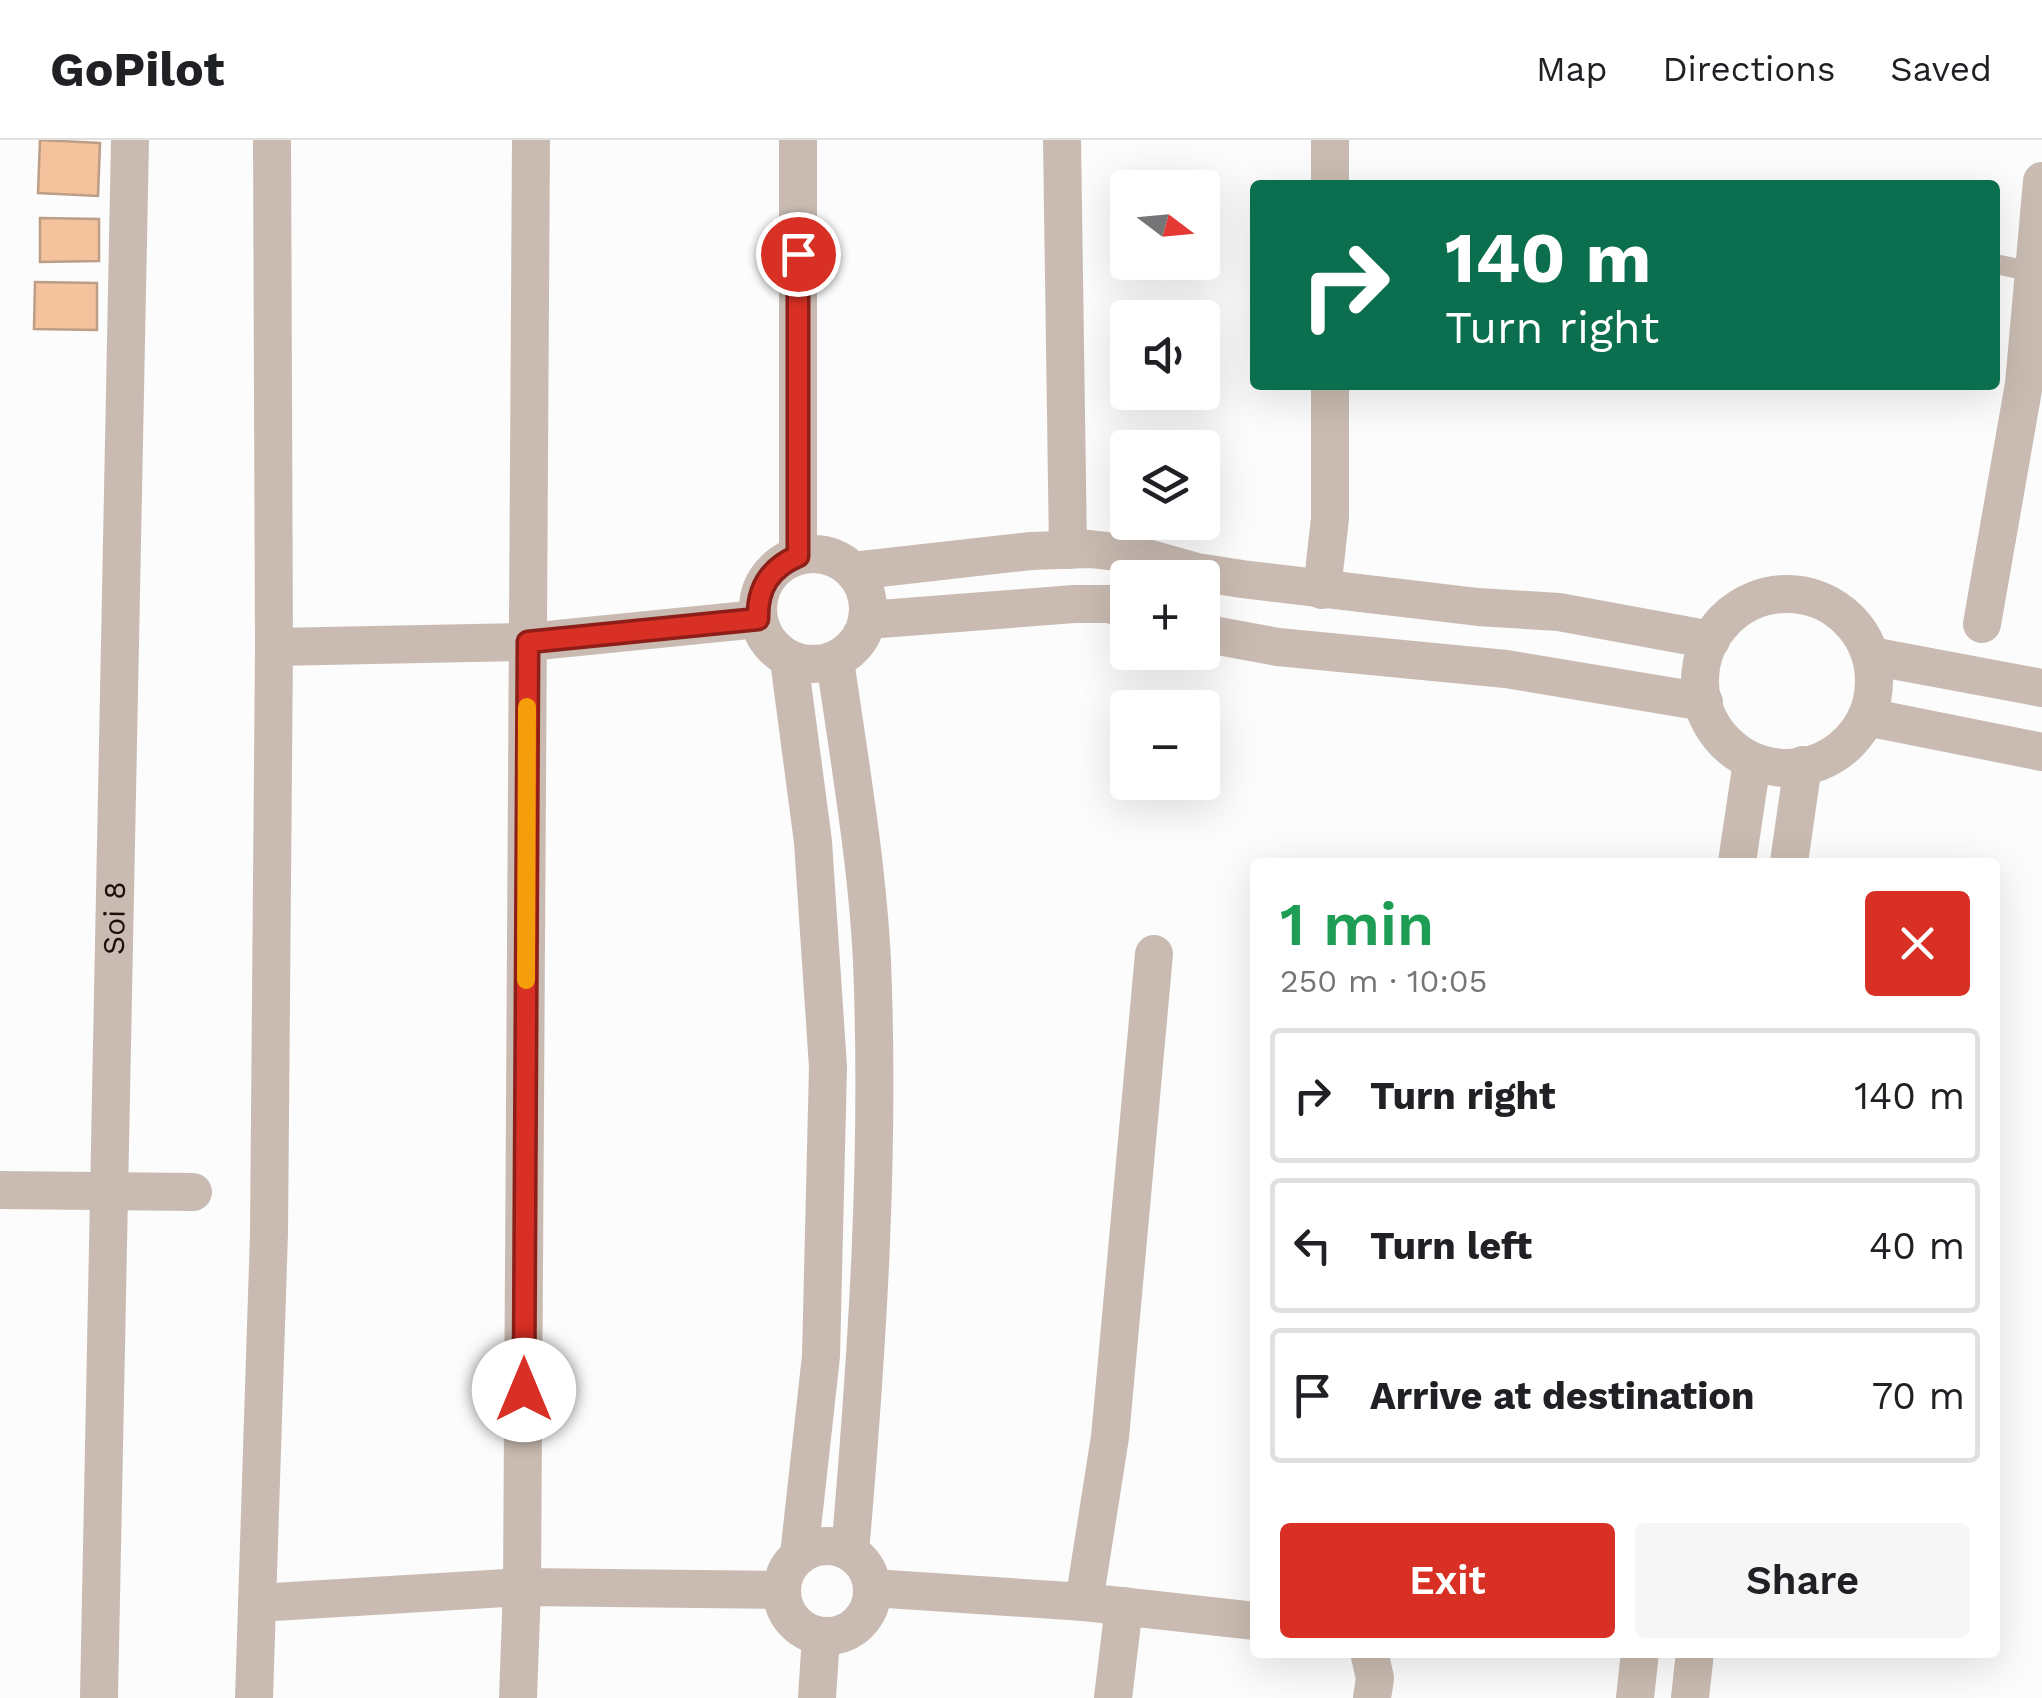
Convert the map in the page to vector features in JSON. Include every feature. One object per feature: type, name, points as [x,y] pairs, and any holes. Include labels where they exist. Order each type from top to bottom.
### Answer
[{"type":"street","name":"Soi 8","points":[[99,1698],[130,140]]},
{"type":"street","points":[[254,1698],[269,1233],[274,647],[272,140]]},
{"type":"street","points":[[518,1698],[522,1586],[531,140]]},
{"type":"street","points":[[798,140],[798,556]]},
{"type":"street","points":[[1062,140],[1068,550]]},
{"type":"street","points":[[1330,140],[1330,180]]},
{"type":"street","points":[[1982,624],[2033,386],[2034,272],[2042,181]]},
{"type":"street","points":[[1322,590],[1330,518],[1330,390]]},
{"type":"street","points":[[853,571],[1068,550],[1134,554],[1197,572],[1322,590],[1559,612],[1711,640]]},
{"type":"street","points":[[798,556],[828,556],[853,571],[863,586],[867,620],[850,650],[835,660],[820,664],[789,660],[774,650],[764,636],[757,603],[762,587],[783,562],[798,556]]},
{"type":"street","points":[[1775,594],[1806,596],[1835,607],[1857,628],[1871,656],[1874,677],[1867,717],[1848,744],[1834,754],[1786,769],[1752,762],[1726,744],[1708,718],[1700,688],[1703,656],[1711,640],[1742,606],[1775,594]]},
{"type":"street","points":[[867,620],[1110,604]]},
{"type":"street","points":[[274,647],[528,642],[758,619]]},
{"type":"street","points":[[1220,637],[1278,648],[1506,669],[1704,702]]},
{"type":"street","points":[[1871,656],[2042,688]]},
{"type":"street","points":[[789,660],[812,842],[828,1067],[820,1356],[799,1555]]},
{"type":"street","points":[[835,660],[872,957],[874,1031],[872,1264],[850,1552]]},
{"type":"street","points":[[1867,717],[2042,752]]},
{"type":"street","points":[[1738,858],[1752,762]]},
{"type":"street","points":[[1790,858],[1804,765]]},
{"type":"street","points":[[1084,1602],[1110,1437],[1154,954]]},
{"type":"street","points":[[0,1190],[192,1192]]},
{"type":"street","points":[[824,1545],[850,1552],[862,1561],[872,1588],[866,1614],[858,1624],[847,1632],[821,1636],[797,1626],[783,1603],[782,1590],[790,1564],[799,1555],[824,1545]]},
{"type":"street","points":[[257,1602],[522,1586],[782,1590]]},
{"type":"street","points":[[872,1588],[1084,1602],[1250,1620]]},
{"type":"street","points":[[1113,1698],[1124,1606]]},
{"type":"street","points":[[817,1698],[821,1636]]},
{"type":"street","points":[[1370,1658],[1375,1678],[1372,1698]]},
{"type":"street","points":[[1635,1698],[1639,1658]]},
{"type":"street","points":[[1690,1698],[1694,1658]]},
{"type":"lane","points":[[2000,265],[2034,272]]},
{"type":"building","points":[[40,140],[100,143],[98,196],[38,193]]},
{"type":"building","points":[[40,218],[99,219],[99,261],[40,262]]},
{"type":"building","points":[[35,282],[97,283],[97,330],[34,329]]},
{"type":"slow traffic","points":[[526,980],[527,707]]},
{"type":"route","points":[[524,1390],[528,642],[758,619],[762,587],[783,562],[798,556],[798,254]]}]
